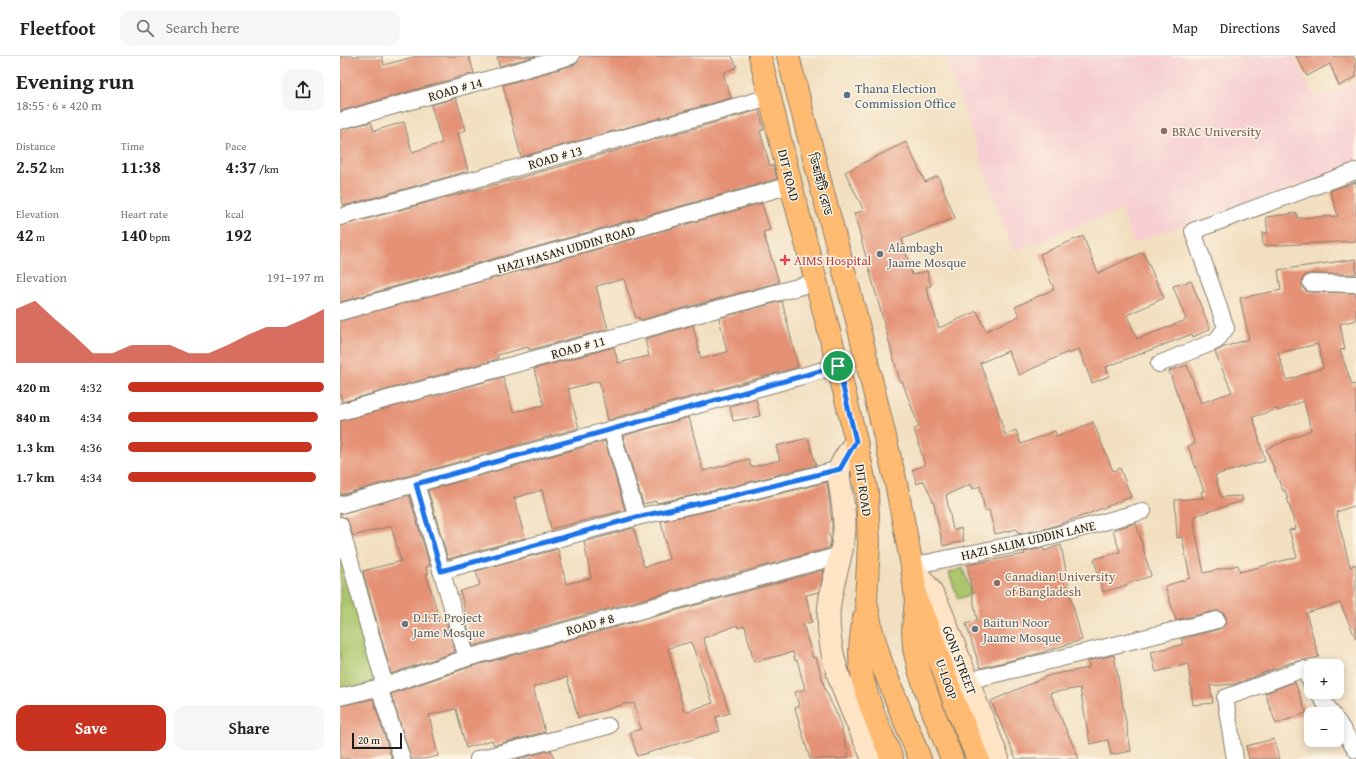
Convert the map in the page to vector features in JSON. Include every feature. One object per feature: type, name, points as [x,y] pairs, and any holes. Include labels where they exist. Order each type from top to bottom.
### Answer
[{"type":"main road","name":"DIT ROAD","points":[[760,56],[856,441],[869,517],[866,601],[872,632],[881,662],[920,759]]},
{"type":"main road","points":[[788,56],[877,397],[896,483],[912,566],[916,600],[913,630],[914,650],[931,706],[952,759]]},
{"type":"main road","name":"U-LOOP","points":[[916,600],[925,618],[955,704],[978,759]]},
{"type":"main road","points":[[866,601],[860,649],[862,675],[869,700],[892,759]]},
{"type":"street","name":"ROAD # 14","points":[[340,121],[571,56]]},
{"type":"street","name":"ROAD # 13","points":[[340,217],[770,97]]},
{"type":"street","points":[[1158,364],[1216,341],[1226,328],[1193,231],[1356,171]]},
{"type":"street","name":"HAZI HASAN UDDIN ROAD","points":[[340,312],[792,185]]},
{"type":"street","name":"ROAD # 11","points":[[340,412],[816,282]]},
{"type":"street","points":[[1311,283],[1356,284]]},
{"type":"street","points":[[340,505],[838,366]]},
{"type":"street","points":[[611,429],[637,517]]},
{"type":"street","points":[[856,441],[840,469],[839,478],[844,514],[844,533],[841,555],[834,580],[830,608],[830,639],[836,666],[873,759]]},
{"type":"street","points":[[441,571],[637,517],[724,498],[840,469]]},
{"type":"street","points":[[416,484],[467,658]]},
{"type":"street","name":"HAZI SALIM UDDIN LANE","points":[[912,566],[1050,537],[1143,511]]},
{"type":"street","points":[[340,525],[402,759]]},
{"type":"street","name":"ROAD # 8","points":[[340,697],[382,686],[467,658],[841,555]]},
{"type":"street","name":"GONI STREET","points":[[912,566],[930,590],[940,609],[998,759]]},
{"type":"street","points":[[967,681],[1217,620]]},
{"type":"street","points":[[1235,759],[1225,698],[1302,669],[1304,672]]},
{"type":"street","points":[[478,759],[608,726]]},
{"type":"street","points":[[1344,732],[1356,750]]},
{"type":"shaded area","name":"BRAC University","points":[[945,56],[1293,56],[1316,98],[1355,84],[1356,164],[1133,243],[1121,209],[1013,251]]},
{"type":"green space","points":[[340,529],[383,688],[340,699]]},
{"type":"green space","points":[[963,568],[972,594],[958,599],[949,573]]},
{"type":"building","points":[[340,56],[382,56],[384,65],[417,56],[469,56],[474,73],[340,111]]},
{"type":"building","points":[[497,56],[536,56],[499,66]]},
{"type":"building","points":[[580,56],[732,56],[737,67],[723,73],[731,98],[521,157],[503,85],[574,65],[578,62]]},
{"type":"building","points":[[1296,56],[1353,56],[1356,62],[1356,77],[1339,86],[1330,64],[1307,76]]},
{"type":"building","points":[[456,98],[466,130],[458,133],[468,171],[344,206],[340,194],[340,130],[371,122],[374,131],[404,122],[412,152],[442,143],[431,105]]},
{"type":"building","points":[[759,110],[764,130],[760,131],[770,166],[773,165],[777,179],[340,302],[340,226],[505,182]]},
{"type":"building","points":[[906,142],[925,182],[938,176],[955,218],[902,239],[912,275],[927,271],[931,286],[926,287],[939,328],[977,311],[986,331],[1019,316],[1015,307],[1054,289],[1040,254],[1083,236],[1098,273],[1143,252],[1164,298],[1127,315],[1137,339],[1186,320],[1173,286],[1191,281],[1210,329],[1193,337],[1192,334],[1106,367],[1109,376],[1092,383],[1079,349],[1069,354],[1068,352],[1019,375],[1008,351],[980,363],[996,405],[1005,435],[1016,430],[1021,444],[1055,431],[1057,437],[1093,422],[1113,471],[1120,468],[1131,497],[1048,528],[1018,534],[1017,529],[995,534],[989,510],[985,511],[980,486],[973,489],[971,484],[946,495],[953,530],[961,528],[964,541],[943,546],[934,504],[924,481],[917,484],[912,470],[925,465],[914,429],[919,427],[902,381],[900,382],[854,213],[864,211],[845,172]]},
{"type":"building","points":[[1356,182],[1356,241],[1263,246],[1262,233],[1268,233],[1266,217],[1297,213],[1297,218],[1338,216],[1330,191]]},
{"type":"building","points":[[762,203],[770,230],[763,232],[779,282],[640,320],[639,317],[636,318],[624,279],[596,286],[608,329],[529,350],[528,347],[497,355],[498,359],[342,402],[340,393],[340,321]]},
{"type":"building","points":[[1356,259],[1356,274],[1311,274],[1306,275],[1303,278],[1302,283],[1303,288],[1310,292],[1356,293],[1356,320],[1340,324],[1345,349],[1340,350],[1352,385],[1356,384],[1356,505],[1336,512],[1350,567],[1356,564],[1356,639],[1340,603],[1306,613],[1319,657],[1289,663],[1235,684],[1210,686],[1213,703],[1193,705],[1188,664],[1156,672],[1151,652],[1183,644],[1181,639],[1220,629],[1226,623],[1226,618],[1224,613],[1215,611],[1176,620],[1165,586],[1190,578],[1182,537],[1177,538],[1175,500],[1203,498],[1201,492],[1204,491],[1188,446],[1195,444],[1169,371],[1187,365],[1201,403],[1232,392],[1215,352],[1224,347],[1249,339],[1240,298],[1281,290],[1278,270]],"holes":[[[1318,344],[1323,368],[1287,380],[1278,353]],[[1304,401],[1311,430],[1266,449],[1283,491],[1285,490],[1296,529],[1289,530],[1297,557],[1240,572],[1238,565],[1204,573],[1195,530],[1194,516],[1242,501],[1242,496],[1221,497],[1215,475],[1265,461],[1253,417],[1277,409],[1278,411]]]},
{"type":"building","points":[[782,301],[798,367],[608,420],[599,381],[568,389],[579,428],[340,495],[340,421],[503,377],[513,412],[544,405],[534,369],[614,347],[618,363],[649,356],[645,339],[693,325],[701,359],[727,352],[719,318]]},
{"type":"building","points":[[756,399],[760,416],[733,421],[730,406]]},
{"type":"building","points":[[689,417],[703,471],[749,459],[751,467],[780,460],[776,446],[808,438],[816,465],[722,489],[657,503],[656,501],[643,504],[623,436]]},
{"type":"building","points":[[605,441],[625,510],[551,529],[542,490],[514,498],[525,538],[448,559],[428,490]]},
{"type":"building","points":[[827,482],[832,523],[832,533],[829,534],[831,540],[829,548],[473,646],[464,615],[466,615],[460,591],[480,585],[476,571],[558,549],[566,584],[591,578],[584,542],[634,528],[644,567],[669,559],[661,521],[726,507]]},
{"type":"building","points":[[409,495],[430,566],[426,567],[428,574],[426,574],[440,621],[446,620],[455,652],[391,674],[363,571],[401,561],[391,526],[353,536],[347,519],[340,516],[340,514]]},
{"type":"building","points":[[1136,523],[1151,576],[1103,592],[1094,559],[1120,552],[1113,530]]},
{"type":"building","points":[[1061,545],[1071,598],[1082,640],[1045,652],[980,668],[966,624],[977,620],[967,565],[1025,554],[1024,552],[1043,548],[1044,551]]},
{"type":"building","points":[[824,570],[819,592],[806,595],[812,622],[803,624],[813,658],[816,657],[825,689],[838,715],[849,757],[841,759],[810,759],[795,708],[799,706],[795,692],[805,689],[797,660],[795,661],[793,652],[754,662],[745,626],[738,628],[737,625],[703,638],[730,713],[716,717],[720,731],[637,756],[630,732],[641,729],[634,703],[628,703],[578,718],[567,677],[533,687],[545,732],[494,745],[492,740],[466,748],[456,709],[429,715],[438,756],[424,759],[411,759],[391,694],[470,667]],"holes":[[[691,642],[713,703],[684,712],[668,648]]]},
{"type":"building","points":[[1114,655],[1131,751],[1111,755],[1108,740],[1090,744],[1080,688],[1050,693],[1079,759],[1016,759],[991,701],[1050,675],[1089,668],[1088,661]]},
{"type":"building","points":[[1295,682],[1304,707],[1304,714],[1276,724],[1265,693]]},
{"type":"building","points":[[373,699],[392,759],[340,759],[340,706]]},
{"type":"building","points":[[1274,739],[1279,759],[1249,759],[1246,746]]},
{"type":"building","points":[[551,750],[554,759],[517,759]]},
{"type":"place","name":"Thana Election Commission Office","points":[[847,95]]},
{"type":"place","name":"BRAC University","points":[[1164,131]]},
{"type":"place","name":"Alambagh Jaame Mosque","points":[[880,254]]},
{"type":"place","name":"AIMS Hospital","points":[[785,260]]},
{"type":"place","name":"Canadian University of Bangladesh","points":[[997,583]]},
{"type":"place","name":"D.I.T. Project Jame Mosque","points":[[405,624]]},
{"type":"place","name":"Baitun Noor Jaame Mosque","points":[[975,629]]},
{"type":"route","points":[[838,366],[856,441],[840,469],[724,498],[637,517],[441,571],[416,484],[838,366]]}]
